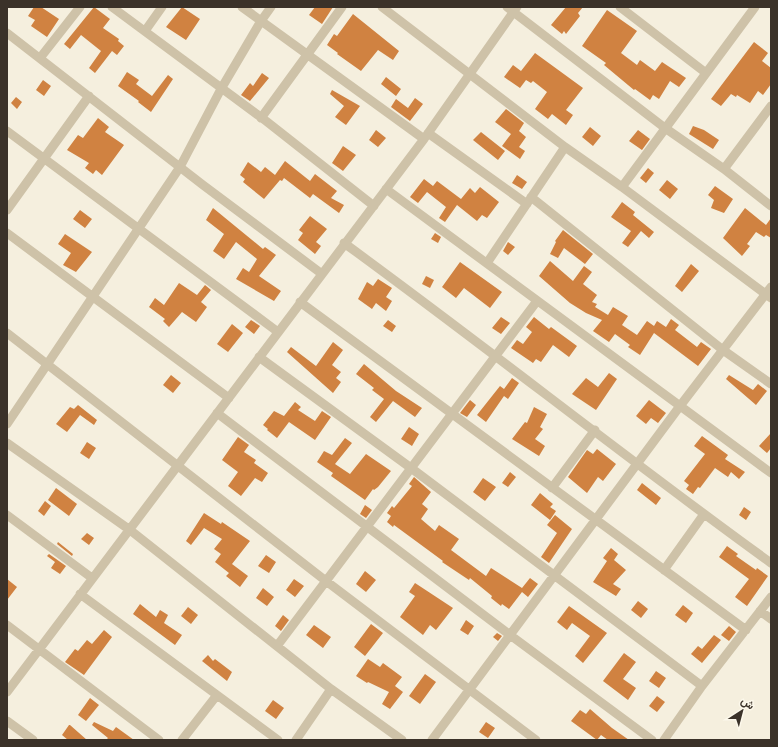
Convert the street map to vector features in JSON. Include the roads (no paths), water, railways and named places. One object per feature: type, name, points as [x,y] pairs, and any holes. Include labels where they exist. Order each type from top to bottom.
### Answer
[{"type":"street","points":[[40,58],[80,7]]},
{"type":"street","points":[[112,7],[261,118],[374,206]]},
{"type":"street","points":[[145,31],[162,7]]},
{"type":"street","points":[[242,7],[308,55],[426,136],[529,200],[723,350],[771,384]]},
{"type":"street","points":[[7,424],[180,167],[222,89],[261,21],[271,7]]},
{"type":"street","points":[[261,118],[342,7]]},
{"type":"street","points":[[382,7],[565,147],[769,293],[680,406],[639,464],[595,520],[432,740]]},
{"type":"street","points":[[620,7],[632,11],[706,74]]},
{"type":"street","points":[[622,187],[755,7]]},
{"type":"street","points":[[7,692],[40,650],[92,578],[179,466],[344,243],[374,206],[426,136],[513,9],[665,128],[771,206]]},
{"type":"street","points":[[7,33],[180,167],[322,274]]},
{"type":"street","points":[[7,210],[89,96]]},
{"type":"street","points":[[724,170],[768,117],[771,106]]},
{"type":"street","points":[[7,131],[278,332]]},
{"type":"street","points":[[487,263],[565,147]]},
{"type":"street","points":[[386,189],[771,473]]},
{"type":"street","points":[[7,233],[229,398]]},
{"type":"street","points":[[344,243],[497,356],[704,514],[771,562]]},
{"type":"street","points":[[277,646],[368,527],[410,468],[538,301]]},
{"type":"street","points":[[300,302],[746,630]]},
{"type":"street","points":[[7,333],[326,581],[536,740]]},
{"type":"street","points":[[259,357],[702,686]]},
{"type":"street","points":[[217,413],[510,635],[652,740]]},
{"type":"street","points":[[552,488],[595,430]]},
{"type":"street","points":[[7,443],[130,530],[331,689],[402,740]]},
{"type":"street","points":[[664,570],[704,514]]},
{"type":"street","points":[[7,515],[92,578]]},
{"type":"street","points":[[80,594],[278,740]]},
{"type":"street","points":[[664,740],[702,686],[771,597]]},
{"type":"street","points":[[760,611],[771,619]]},
{"type":"street","points":[[7,625],[159,740]]},
{"type":"street","points":[[296,740],[331,689]]},
{"type":"street","points":[[182,740],[217,695]]},
{"type":"street","points":[[7,721],[33,740]]}]
